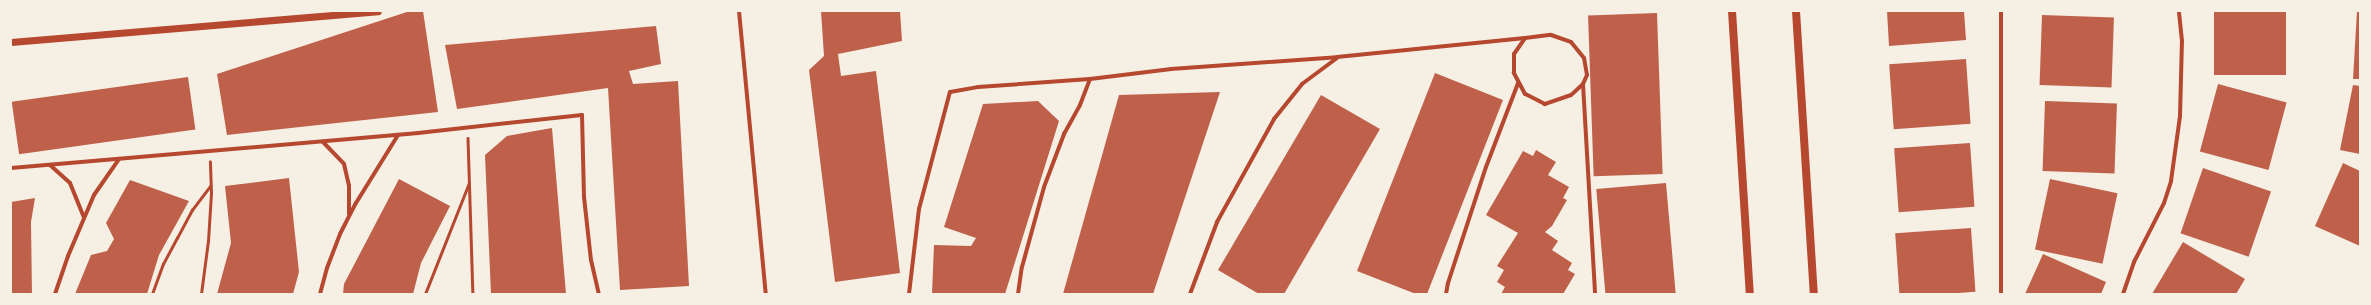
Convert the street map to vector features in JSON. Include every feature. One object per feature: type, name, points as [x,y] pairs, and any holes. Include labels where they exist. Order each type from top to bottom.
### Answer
[{"type":"main road","points":[[1732,11],[1750,294]]},
{"type":"main road","points":[[1796,11],[1814,294]]},
{"type":"street","points":[[11,42],[378,11]]},
{"type":"street","points":[[739,11],[766,294]]},
{"type":"street","points":[[2001,11],[2001,294]]},
{"type":"street","points":[[2123,294],[2134,262],[2164,203],[2171,181],[2180,116],[2182,41],[2179,11]]},
{"type":"street","points":[[909,294],[919,209],[950,92],[978,87],[1090,79],[1171,69],[1337,58],[1551,35],[1571,42],[1584,58],[1587,76],[1583,84],[1571,95],[1545,104],[1525,94],[1514,73],[1514,54],[1525,38]]},
{"type":"street","points":[[1190,294],[1217,222],[1274,119],[1302,84],[1337,58]]},
{"type":"street","points":[[1018,294],[1022,267],[1044,187],[1064,134],[1080,105],[1090,79]]},
{"type":"street","points":[[1446,294],[1448,282],[1486,167],[1518,83]]},
{"type":"street","points":[[1583,84],[1595,294]]},
{"type":"street","points":[[11,168],[323,142],[582,115],[584,196],[591,260],[599,294]]},
{"type":"street","points":[[320,294],[327,268],[349,217],[398,135]]},
{"type":"street","points":[[323,142],[344,164],[349,185],[349,217]]},
{"type":"street","points":[[55,294],[84,217],[100,185],[119,159]]},
{"type":"street","points":[[50,165],[70,183],[84,217]]},
{"type":"path","points":[[468,128],[467,158],[470,181],[473,294]]},
{"type":"path","points":[[201,294],[208,241],[211,186],[210,152]]},
{"type":"path","points":[[425,294],[470,181]]},
{"type":"path","points":[[152,294],[177,238],[192,210],[211,186]]},
{"type":"building","points":[[410,11],[423,11],[438,112],[227,135],[217,74]]},
{"type":"building","points":[[821,11],[900,11],[902,41],[838,54],[841,76],[876,71],[900,273],[835,282],[809,70],[824,56]]},
{"type":"building","points":[[1887,11],[1964,11],[1966,40],[1889,46]]},
{"type":"building","points":[[2214,11],[2286,11],[2286,75],[2214,75]]},
{"type":"building","points":[[2357,11],[2360,11],[2360,79],[2353,79]]},
{"type":"building","points":[[1657,13],[1663,174],[1594,176],[1588,15]]},
{"type":"building","points":[[2042,15],[2114,18],[2112,87],[2040,85]]},
{"type":"building","points":[[656,26],[661,64],[629,71],[633,84],[678,81],[689,286],[620,290],[608,88],[457,109],[445,45]]},
{"type":"building","points":[[1966,59],[1971,124],[1894,129],[1889,64]]},
{"type":"building","points":[[1435,73],[1503,100],[1427,294],[1416,294],[1357,271]]},
{"type":"building","points":[[188,77],[195,129],[19,154],[12,102]]},
{"type":"building","points":[[2218,84],[2287,102],[2268,170],[2200,152]]},
{"type":"building","points":[[2353,85],[2360,86],[2360,154],[2340,150]]},
{"type":"building","points":[[1220,92],[1153,294],[1063,294],[1119,95]]},
{"type":"building","points":[[1321,95],[1380,129],[1284,294],[1259,294],[1218,270]]},
{"type":"building","points":[[1038,101],[1059,121],[1005,294],[932,294],[934,245],[971,246],[976,238],[944,227],[983,104]]},
{"type":"building","points":[[2045,101],[2117,104],[2115,173],[2043,171]]},
{"type":"building","points":[[552,128],[566,294],[491,294],[485,155],[507,136]]},
{"type":"building","points":[[1970,143],[1974,207],[1899,212],[1894,148]]},
{"type":"building","points":[[1536,150],[1556,162],[1548,175],[1569,187],[1563,198],[1567,200],[1552,226],[1545,232],[1558,241],[1552,250],[1572,263],[1568,270],[1575,274],[1563,294],[1501,294],[1505,287],[1497,282],[1504,270],[1497,266],[1518,233],[1486,215],[1523,151],[1533,156]]},
{"type":"building","points":[[2343,163],[2360,171],[2360,246],[2315,226]]},
{"type":"building","points":[[2203,168],[2271,191],[2249,257],[2181,233]]},
{"type":"building","points":[[289,178],[299,272],[293,294],[217,294],[231,243],[225,186]]},
{"type":"building","points":[[399,179],[450,206],[421,263],[413,294],[343,294],[344,284]]},
{"type":"building","points":[[2050,179],[2117,193],[2103,264],[2035,249]]},
{"type":"building","points":[[130,180],[189,201],[159,255],[147,294],[75,294],[91,255],[107,251],[114,239],[106,223]]},
{"type":"building","points":[[1666,183],[1676,294],[1605,294],[1596,189]]},
{"type":"building","points":[[35,198],[31,222],[32,294],[11,294],[11,202]]},
{"type":"building","points":[[1971,228],[1975,292],[1945,294],[1899,294],[1895,233]]},
{"type":"building","points":[[2183,242],[2245,279],[2236,294],[2152,294]]},
{"type":"building","points":[[2043,254],[2106,282],[2101,294],[2025,294]]}]
